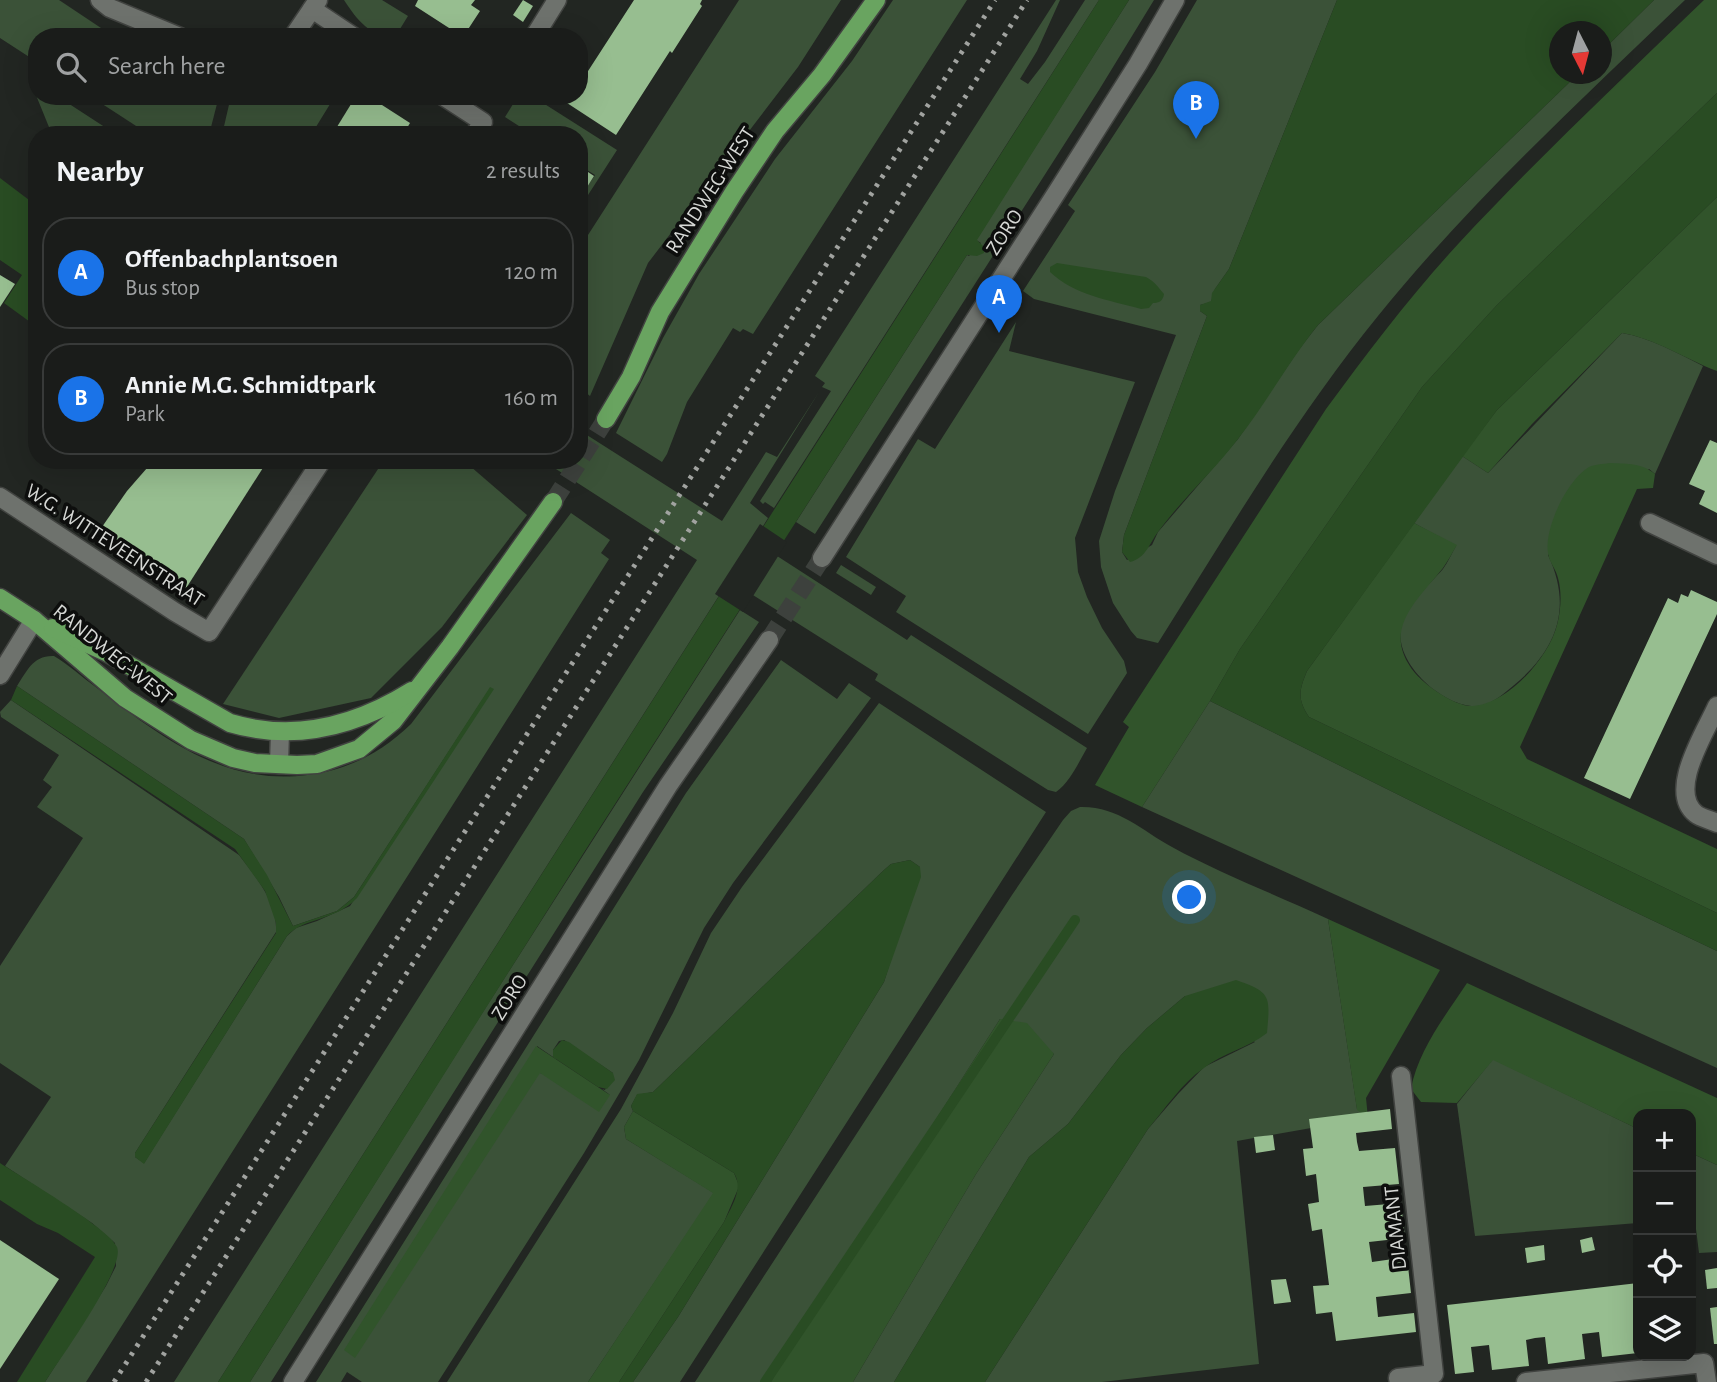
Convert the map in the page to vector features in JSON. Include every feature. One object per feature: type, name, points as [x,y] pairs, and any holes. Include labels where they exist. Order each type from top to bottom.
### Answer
[{"type":"main road","name":"RANDWEG-WEST","points":[[606,419],[631,377],[660,312],[734,192],[775,131],[822,75],[876,0]]},
{"type":"main road","name":"RANDWEG-WEST","points":[[34,620],[125,698],[184,737],[233,758],[279,764],[317,764],[359,749],[393,721],[553,502]]},
{"type":"main road","points":[[0,598],[34,620]]},
{"type":"main road","name":"RANDWEG-WEST","points":[[34,620],[106,652],[230,723],[248,728],[280,732],[308,731],[360,717],[396,701],[428,676]]},
{"type":"street","points":[[100,0],[110,8],[158,28]]},
{"type":"street","points":[[540,28],[557,0]]},
{"type":"street","name":"ZORO","points":[[822,558],[1133,72],[1175,0]]},
{"type":"street","points":[[299,28],[315,5],[343,28]]},
{"type":"street","points":[[457,105],[483,122],[480,126]]},
{"type":"street","name":"W.G. WITTEVEENSTRAAT","points":[[0,498],[209,632],[316,469]]},
{"type":"street","points":[[1650,523],[1717,555]]},
{"type":"street","points":[[0,675],[34,620]]},
{"type":"street","name":"ZORO","points":[[293,1382],[668,786],[769,640]]},
{"type":"street","points":[[1717,706],[1684,780],[1685,798],[1696,814],[1717,823]]},
{"type":"street","points":[[279,764],[280,732]]},
{"type":"street","name":"DIAMANT","points":[[1399,1382],[1398,1378],[1435,1378],[1401,1076]]},
{"type":"street","points":[[1526,1382],[1704,1363],[1707,1382]]},
{"type":"shaded area","points":[[0,0],[59,0],[101,28],[28,28],[28,56],[0,38]]},
{"type":"shaded area","points":[[344,0],[382,0],[408,16],[401,28],[367,28]]},
{"type":"shaded area","points":[[739,0],[841,0],[798,67],[648,263],[590,396],[588,235]]},
{"type":"shaded area","points":[[893,0],[967,0],[753,334],[733,328],[687,402],[662,462],[616,433],[663,338],[699,274],[775,159],[852,61]]},
{"type":"shaded area","points":[[1056,0],[1060,0],[1037,51],[1020,79],[1028,84],[1085,0],[1099,0],[774,508],[765,502],[763,504],[760,501],[831,391],[822,387],[825,383],[815,376]]},
{"type":"shaded area","points":[[1099,0],[1129,0],[977,240],[984,247],[984,253],[977,256],[967,255],[583,854],[250,1382],[218,1382]]},
{"type":"shaded area","points":[[1129,0],[1154,0],[815,534],[796,522],[967,255],[981,243],[976,240]]},
{"type":"shaded area","points":[[1197,0],[1337,0],[1229,269],[1215,289],[1211,302],[1200,305],[1200,311],[1207,316],[1124,535],[1122,552],[1127,560],[1152,545],[1158,532],[1238,439],[1318,325],[1568,84],[1598,84],[1450,233],[1378,316],[1290,435],[1158,643],[1137,638],[1113,603],[1101,567],[1099,541],[1115,491],[1176,335],[1034,299],[1023,291],[1075,211],[1068,205],[1155,72]]},
{"type":"shaded area","points":[[1337,0],[1654,0],[1612,41],[1612,21],[1549,21],[1549,84],[1568,84],[1318,325],[1229,451],[1167,520],[1144,554],[1130,562],[1122,552],[1124,535],[1207,316],[1200,311],[1200,305],[1211,301],[1212,293],[1229,269]]},
{"type":"shaded area","points":[[1654,0],[1685,0],[1612,71],[1612,41]]},
{"type":"shaded area","points":[[1704,0],[1717,0],[1717,93],[1497,305],[1422,387],[1240,649],[1142,807],[1095,785],[1129,727],[1123,722],[1326,409],[1374,345],[1459,243],[1580,120]]},
{"type":"shaded area","points":[[1717,93],[1717,197],[1497,410],[1307,671],[1301,694],[1302,705],[1309,717],[1717,913],[1717,951],[1210,701],[1240,649],[1422,387],[1497,305]]},
{"type":"shaded area","points":[[40,105],[71,105],[103,126],[49,126]]},
{"type":"shaded area","points":[[104,105],[217,105],[211,126],[136,126]]},
{"type":"shaded area","points":[[229,105],[329,105],[317,126],[224,126]]},
{"type":"shaded area","points":[[512,105],[546,105],[579,126],[519,126],[505,117]]},
{"type":"shaded area","points":[[588,132],[617,150],[588,195],[588,186],[595,175],[588,171]]},
{"type":"shaded area","points":[[0,178],[28,199],[28,320],[4,303],[22,275],[0,260]]},
{"type":"shaded area","points":[[1717,197],[1717,371],[1659,344],[1622,333],[1488,473],[1462,456],[1497,410]]},
{"type":"shaded area","points":[[1057,263],[1146,277],[1164,294],[1157,303],[1141,309],[1092,296],[1059,280],[1050,272],[1050,267]]},
{"type":"shaded area","points":[[1016,322],[1009,351],[1135,382],[1075,538],[1078,572],[1087,597],[1102,628],[1124,661],[1127,673],[1088,734],[896,612],[906,596],[846,557],[918,439],[935,449]]},
{"type":"shaded area","points":[[1622,333],[1654,342],[1703,366],[1655,474],[1649,469],[1548,555],[1555,574],[1560,610],[1550,643],[1528,672],[1499,697],[1483,705],[1471,706],[1445,697],[1432,688],[1410,665],[1400,637],[1409,609],[1443,569],[1456,546],[1414,523],[1462,456],[1488,473]]},
{"type":"shaded area","points":[[819,392],[750,503],[768,518],[754,541],[907,640],[911,635],[1087,748],[1074,772],[1056,792],[1048,790],[875,680],[878,674],[729,580],[218,1382],[174,1382],[697,560],[556,469],[588,469],[588,436],[722,521],[766,452],[777,457]]},
{"type":"shaded area","points":[[1611,463],[1650,470],[1655,474],[1653,488],[1637,489],[1520,747],[1527,759],[1717,849],[1717,913],[1309,717],[1302,705],[1301,689],[1307,671],[1414,523],[1457,545],[1406,617],[1401,643],[1405,657],[1426,684],[1458,703],[1473,706],[1486,703],[1513,688],[1536,664],[1553,638],[1557,625],[1560,589],[1549,556],[1548,543],[1558,507],[1571,485],[1586,469]]},
{"type":"shaded area","points":[[378,469],[473,469],[527,515],[442,627],[371,698],[279,718],[223,704]]},
{"type":"shaded area","points":[[571,513],[610,540],[601,553],[609,559],[86,1382],[45,1382],[106,1286],[116,1266],[115,1243],[92,1223],[5,1166],[51,1097],[0,1063],[0,966],[83,838],[37,807],[52,787],[43,780],[59,755],[1,717],[0,712],[11,700],[239,855],[270,901],[276,932],[135,1153],[135,1157],[144,1163],[287,936],[296,928],[350,906],[490,688],[354,897],[337,911],[293,926],[244,839],[17,686],[24,675],[36,661],[54,656],[169,740],[220,765],[248,773],[276,776],[307,775],[336,769],[376,752],[411,724]]},
{"type":"shaded area","points":[[841,565],[876,587],[871,595],[836,573]]},
{"type":"shaded area","points":[[740,610],[759,622],[643,792],[271,1382],[250,1382],[472,1029]]},
{"type":"shaded area","points":[[781,660],[837,699],[849,683],[871,698],[733,883],[704,928],[639,1060],[584,1153],[438,1382],[362,1382],[347,1372],[341,1382],[316,1382],[686,793]],"holes":[[[564,1040],[613,1073],[605,1090],[602,1089],[610,1095],[540,1073],[537,1046],[556,1059],[553,1050],[559,1041]]]},
{"type":"shaded area","points":[[17,686],[244,839],[267,875],[293,926],[337,911],[354,897],[490,687],[494,689],[357,898],[339,911],[302,925],[287,936],[144,1164],[135,1157],[135,1153],[276,933],[276,923],[265,891],[235,849],[11,700]]},
{"type":"shaded area","points":[[1210,701],[1717,951],[1717,1068],[1142,807]]},
{"type":"shaded area","points":[[879,703],[1046,812],[680,1382],[633,1382],[678,1317],[884,982],[920,867],[910,860],[891,864],[884,870],[653,1092],[637,1095],[631,1106],[633,1111],[624,1127],[626,1139],[714,1193],[588,1382],[447,1382],[621,1109],[673,1013],[711,933]]},
{"type":"shaded area","points":[[1080,807],[1106,810],[1118,815],[1191,857],[1328,919],[1357,1109],[1368,1118],[1237,1141],[1259,1364],[1102,1382],[985,1382],[1148,1129],[1204,1067],[1255,1042],[1185,996],[1147,1028],[1121,1055],[1068,1124],[1029,1157],[894,1382],[853,1382],[976,1174],[1054,1054],[1000,1019],[771,1382],[695,1382],[1012,895],[1063,820],[1071,811]]},
{"type":"shaded area","points":[[910,860],[920,867],[921,877],[884,982],[678,1317],[633,1382],[619,1382],[724,1222],[738,1185],[734,1173],[633,1111],[631,1106],[637,1094],[653,1092],[891,864]]},
{"type":"shaded area","points":[[1328,919],[1440,970],[1366,1098],[1368,1118],[1357,1110]]},
{"type":"shaded area","points":[[1236,980],[1256,988],[1266,998],[1267,1033],[1204,1068],[1188,1081],[1167,1105],[1148,1129],[985,1382],[894,1382],[1029,1157],[1068,1124],[1121,1055],[1147,1028],[1185,996]]},
{"type":"shaded area","points":[[1467,983],[1717,1098],[1717,1165],[1696,1155],[1696,1109],[1633,1109],[1633,1127],[1493,1060],[1457,1103],[1421,1102],[1411,1089],[1420,1060],[1434,1033]]},
{"type":"shaded area","points":[[1000,1019],[1027,1023],[1054,1054],[976,1174],[853,1382],[771,1382],[786,1355]]},
{"type":"shaded area","points":[[562,1040],[569,1042],[613,1073],[615,1080],[607,1089],[598,1087],[553,1057],[553,1050]]},
{"type":"shaded area","points":[[536,1046],[610,1095],[599,1112],[540,1073],[355,1358],[344,1350]]},
{"type":"shaded area","points":[[1493,1059],[1633,1127],[1633,1223],[1475,1236],[1457,1104]]},
{"type":"shaded area","points":[[633,1111],[734,1173],[738,1189],[724,1222],[619,1382],[588,1382],[713,1193],[626,1139],[624,1127]]},
{"type":"shaded area","points":[[1696,1155],[1717,1165],[1717,1252],[1699,1253],[1696,1229]]},
{"type":"shaded area","points":[[0,1163],[82,1216],[117,1247],[112,1274],[102,1293],[45,1382],[17,1382],[95,1257],[0,1200]]},
{"type":"pier","points":[[760,524],[787,542],[743,612],[715,594]]},
{"type":"building","points":[[418,0],[475,0],[471,5],[480,11],[469,28],[449,28],[415,6]]},
{"type":"building","points":[[523,0],[533,6],[523,22],[513,15]]},
{"type":"building","points":[[634,0],[702,0],[702,6],[616,135],[570,105],[588,105],[588,71]]},
{"type":"building","points":[[350,105],[382,105],[410,123],[408,126],[338,126]]},
{"type":"building","points":[[588,172],[594,176],[588,186]]},
{"type":"building","points":[[0,275],[15,284],[0,307]]},
{"type":"building","points":[[1710,440],[1717,443],[1717,513],[1699,504],[1705,491],[1689,484]]},
{"type":"building","points":[[146,469],[262,469],[183,593],[95,537]]},
{"type":"building","points":[[1691,590],[1717,602],[1717,614],[1630,799],[1584,778],[1668,598],[1678,603],[1681,594],[1688,597]]},
{"type":"building","points":[[1390,1109],[1392,1129],[1356,1133],[1357,1142],[1359,1151],[1395,1148],[1399,1184],[1363,1187],[1365,1206],[1401,1203],[1405,1238],[1369,1242],[1372,1262],[1407,1257],[1411,1293],[1376,1297],[1378,1317],[1414,1313],[1416,1332],[1336,1341],[1332,1312],[1316,1314],[1313,1286],[1329,1285],[1322,1229],[1312,1231],[1308,1204],[1319,1202],[1316,1174],[1306,1176],[1303,1149],[1313,1148],[1309,1119]]},
{"type":"building","points":[[1273,1135],[1275,1150],[1256,1153],[1254,1137]]},
{"type":"building","points":[[1592,1237],[1595,1250],[1582,1253],[1580,1240]]},
{"type":"building","points":[[0,1240],[59,1279],[0,1369]]},
{"type":"building","points":[[1544,1245],[1545,1260],[1527,1263],[1525,1248]]},
{"type":"building","points":[[1717,1268],[1717,1288],[1707,1289],[1705,1270]]},
{"type":"building","points":[[1286,1279],[1291,1302],[1274,1304],[1271,1280]]},
{"type":"building","points":[[1633,1284],[1633,1354],[1602,1357],[1599,1332],[1582,1334],[1585,1359],[1548,1364],[1545,1337],[1535,1338],[1526,1340],[1529,1366],[1492,1370],[1489,1345],[1471,1347],[1474,1372],[1455,1374],[1447,1305]]},
{"type":"building","points":[[1717,1307],[1717,1344],[1714,1344],[1710,1308]]},
{"type":"waterway","points":[[765,1382],[1075,920]]},
{"type":"tunnel","points":[[588,447],[606,419]]},
{"type":"tunnel","points":[[553,502],[574,469]]},
{"type":"tunnel","points":[[769,640],[822,558]]},
{"type":"railway","points":[[114,1382],[995,0]]},
{"type":"railway","points":[[146,1382],[1027,0]]},
{"type":"place","name":"Annie M.G. Schmidtpark","points":[[1196,139]]},
{"type":"place","name":"Offenbachplantsoen","points":[[999,333]]}]
